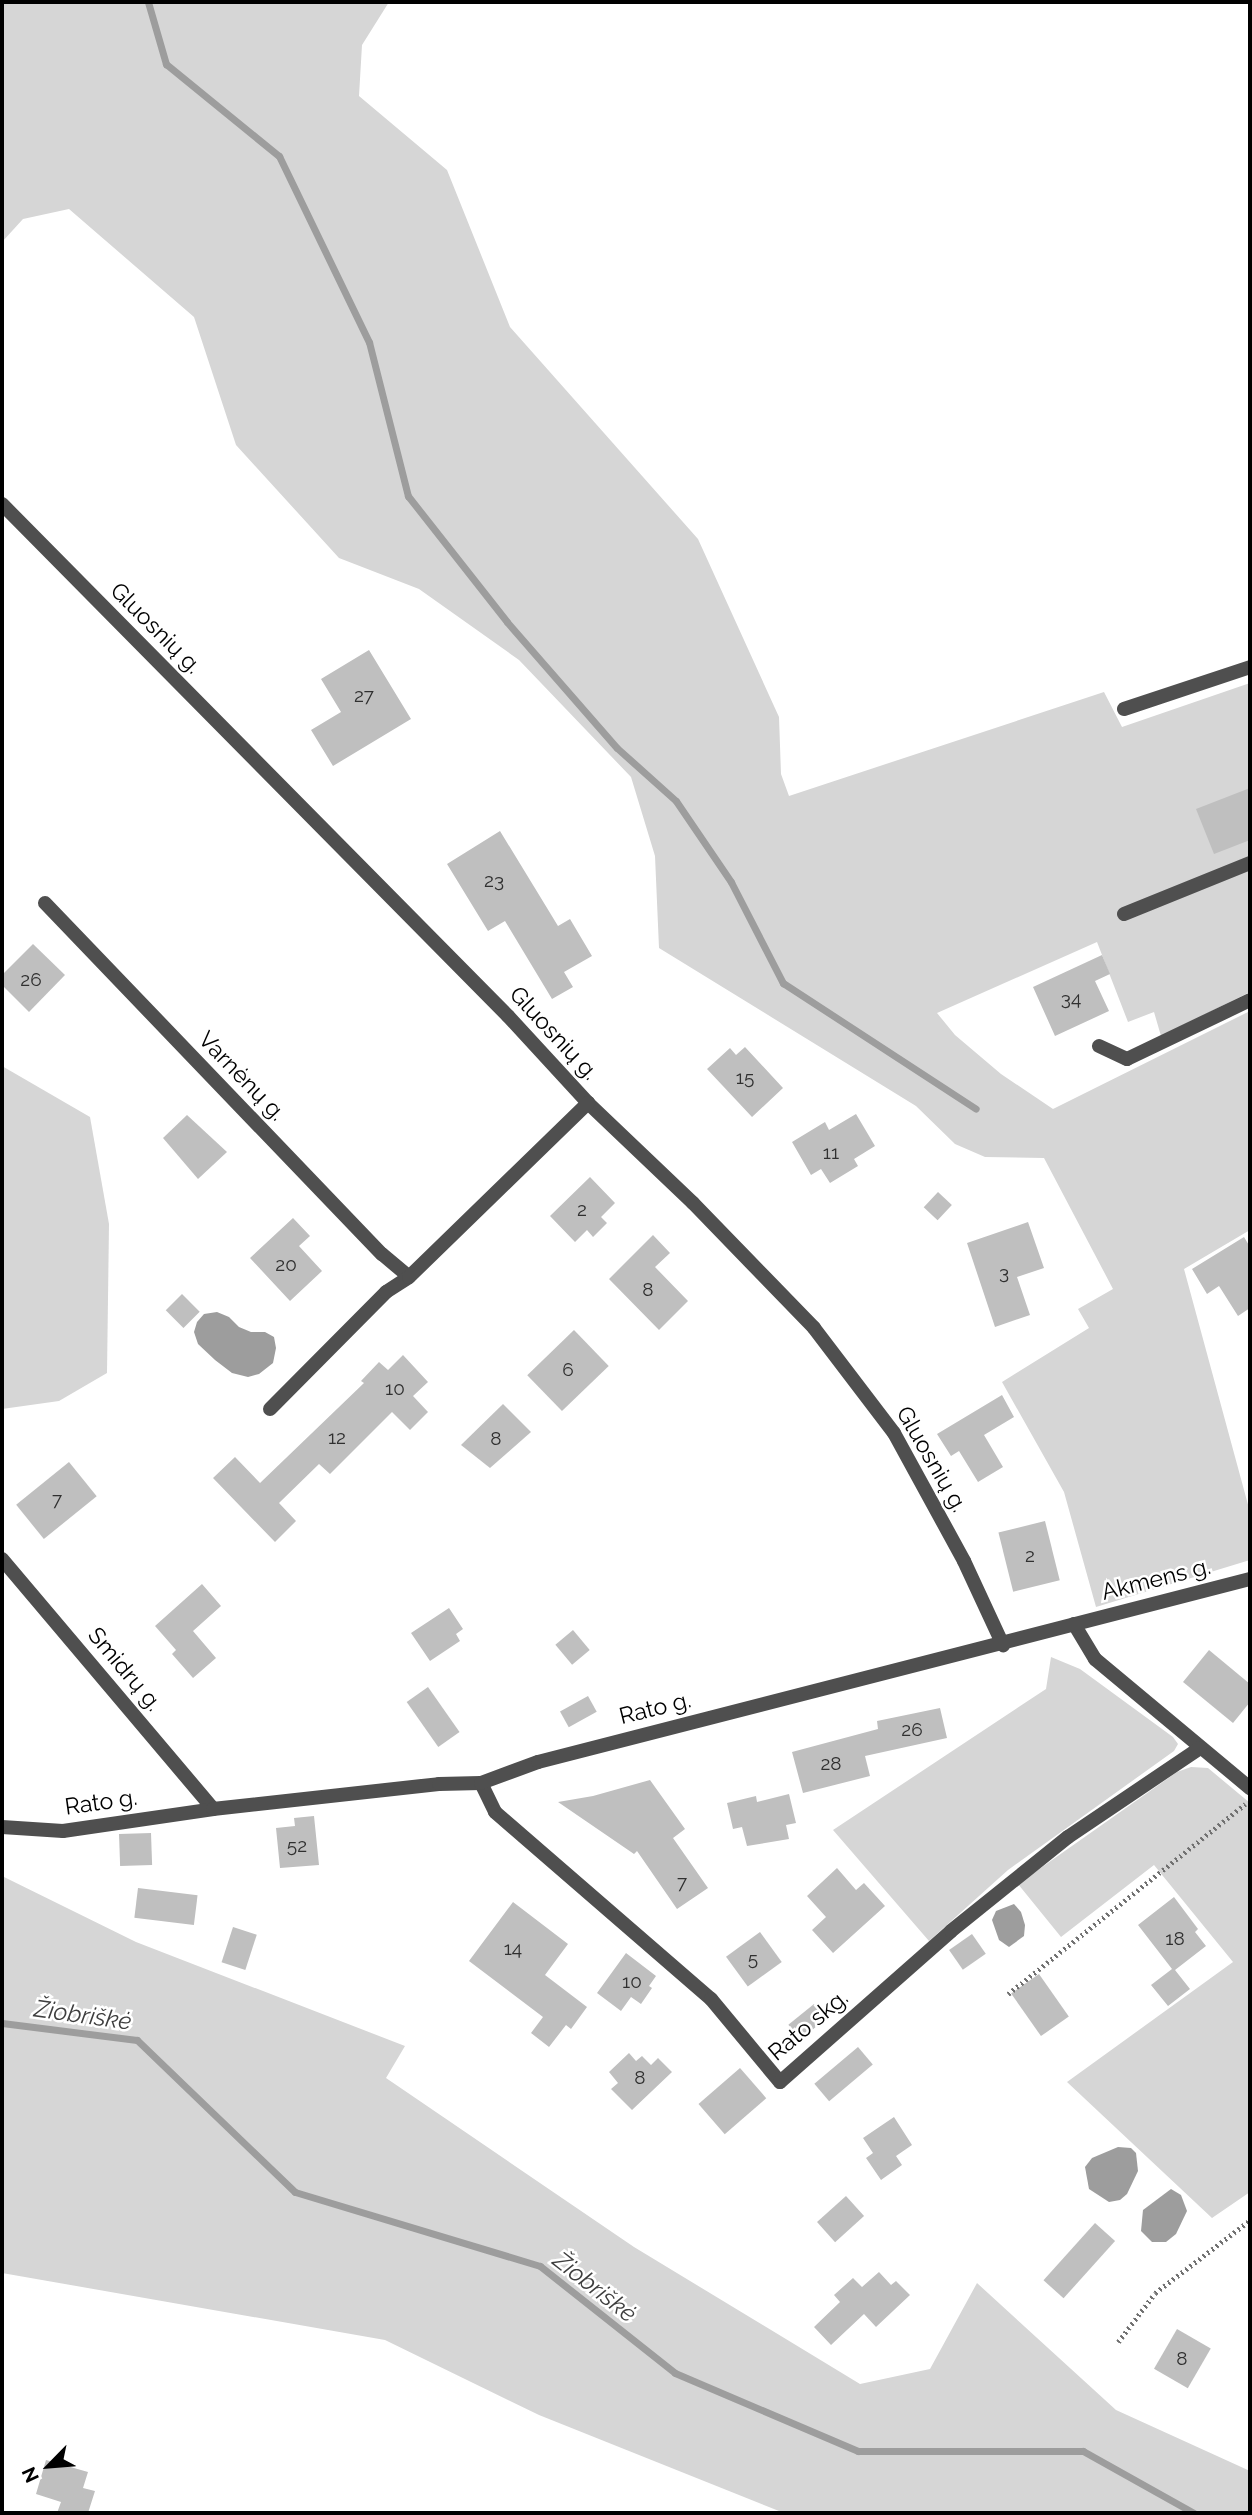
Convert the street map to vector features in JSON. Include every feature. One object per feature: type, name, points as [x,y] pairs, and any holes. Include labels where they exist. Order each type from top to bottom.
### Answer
[{"type":"street","name":"Gluosnių g.","points":[[2,504],[508,1017],[588,1103],[693,1203],[814,1328],[894,1433],[964,1561],[1003,1645]]},
{"type":"street","points":[[1124,709],[1250,667]]},
{"type":"street","points":[[1124,914],[1250,863]]},
{"type":"street","name":"Varnėnų g.","points":[[45,903],[382,1254],[410,1277]]},
{"type":"street","points":[[1099,1046],[1127,1059],[1250,1000]]},
{"type":"street","points":[[270,1409],[386,1292],[410,1277],[588,1103]]},
{"type":"street","name":"Smidrų g.","points":[[2,1559],[213,1809]]},
{"type":"street","name":"Akmens g.","points":[[1074,1624],[1250,1579]]},
{"type":"street","points":[[1074,1624],[1095,1659],[1250,1788]]},
{"type":"street","name":"Rato g.","points":[[2,1827],[63,1831],[213,1809],[439,1784],[481,1783],[538,1762],[1003,1645],[1074,1624]]},
{"type":"street","name":"Rato skg.","points":[[481,1783],[495,1812],[711,1999],[780,2082],[951,1931],[1068,1837],[1200,1748]]},
{"type":"path","points":[[1008,1994],[1250,1800]]},
{"type":"path","points":[[1118,2342],[1155,2293],[1250,2220]]},
{"type":"shaded area","points":[[2,2],[389,2],[362,45],[359,96],[447,170],[510,327],[698,539],[779,717],[781,774],[789,796],[1104,692],[1122,727],[1250,683],[1250,992],[1161,1036],[1154,1012],[1128,1022],[1097,942],[937,1013],[955,1035],[1001,1074],[1053,1109],[1250,1011],[1250,1230],[1184,1269],[1250,1512],[1250,1560],[1096,1607],[1064,1492],[1002,1382],[1089,1328],[1078,1309],[1113,1289],[1044,1158],[985,1157],[955,1144],[916,1106],[659,948],[655,856],[631,777],[519,660],[419,589],[339,558],[236,445],[194,317],[69,209],[23,219],[2,242]]},
{"type":"shaded area","points":[[2,1066],[90,1117],[109,1224],[107,1373],[59,1401],[2,1409]]},
{"type":"shaded area","points":[[217,1312],[229,1317],[239,1327],[251,1332],[265,1332],[274,1337],[276,1348],[273,1363],[259,1374],[248,1377],[232,1373],[215,1360],[198,1344],[194,1332],[197,1322],[204,1314]]},
{"type":"shaded area","points":[[1051,1657],[1080,1669],[1173,1737],[1178,1744],[1174,1751],[1008,1870],[929,1941],[833,1830],[1046,1689]]},
{"type":"shaded area","points":[[1191,1767],[1208,1768],[1250,1803],[1250,2192],[1212,2218],[1067,2082],[1233,1962],[1154,1865],[1061,1937],[1018,1884],[1177,1772]]},
{"type":"shaded area","points":[[2,1876],[136,1942],[405,2046],[386,2078],[634,2247],[860,2384],[930,2369],[977,2283],[1116,2410],[1250,2471],[1250,2513],[784,2513],[539,2415],[385,2340],[2,2273]]},
{"type":"shaded area","points":[[1014,1904],[1021,1912],[1025,1925],[1024,1936],[1009,1947],[999,1940],[992,1920],[996,1911]]},
{"type":"shaded area","points":[[1118,2147],[1131,2148],[1136,2153],[1138,2171],[1127,2194],[1120,2200],[1109,2202],[1089,2189],[1085,2167],[1092,2158]]},
{"type":"shaded area","points":[[1171,2189],[1181,2195],[1187,2211],[1176,2234],[1166,2242],[1152,2242],[1141,2231],[1143,2210]]},
{"type":"building","points":[[369,650],[411,719],[333,766],[311,730],[341,712],[321,679]]},
{"type":"building","points":[[1250,788],[1250,840],[1214,854],[1196,809]]},
{"type":"building","points":[[500,831],[558,926],[570,919],[592,956],[564,972],[573,987],[552,999],[505,921],[488,931],[447,864]]},
{"type":"building","points":[[33,944],[65,975],[29,1012],[2,985],[2,975]]},
{"type":"building","points":[[1102,955],[1110,974],[1095,981],[1109,1011],[1055,1036],[1033,987]]},
{"type":"building","points":[[745,1047],[783,1088],[752,1117],[707,1069],[730,1048],[736,1055]]},
{"type":"building","points":[[856,1114],[875,1146],[854,1159],[858,1166],[830,1183],[821,1169],[811,1175],[792,1142],[825,1122],[829,1130]]},
{"type":"building","points":[[187,1115],[227,1152],[198,1179],[163,1138]]},
{"type":"building","points":[[590,1177],[615,1203],[601,1217],[607,1223],[593,1237],[587,1230],[575,1242],[550,1216]]},
{"type":"building","points":[[938,1192],[952,1205],[938,1220],[924,1207]]},
{"type":"building","points":[[293,1218],[310,1236],[299,1246],[322,1271],[290,1301],[250,1258]]},
{"type":"building","points":[[1028,1222],[1044,1268],[1017,1277],[1030,1315],[995,1327],[967,1243]]},
{"type":"building","points":[[653,1235],[670,1253],[655,1267],[688,1301],[659,1330],[609,1279]]},
{"type":"building","points":[[1244,1237],[1250,1247],[1250,1308],[1238,1316],[1219,1286],[1207,1294],[1192,1269]]},
{"type":"building","points":[[182,1294],[200,1312],[183,1328],[166,1310]]},
{"type":"building","points":[[574,1330],[609,1366],[562,1411],[527,1375]]},
{"type":"building","points":[[403,1355],[428,1382],[413,1396],[428,1412],[410,1430],[392,1412],[330,1474],[319,1464],[279,1503],[296,1521],[275,1542],[213,1478],[235,1457],[260,1483],[364,1383],[361,1381],[379,1362],[388,1370]]},
{"type":"building","points":[[1002,1395],[1014,1417],[984,1435],[1003,1467],[978,1482],[959,1451],[951,1456],[937,1434]]},
{"type":"building","points":[[503,1404],[531,1432],[490,1468],[461,1445]]},
{"type":"building","points":[[69,1462],[97,1496],[44,1539],[16,1505]]},
{"type":"building","points":[[1045,1521],[1060,1580],[1013,1592],[998,1533]]},
{"type":"building","points":[[202,1584],[221,1606],[193,1631],[216,1658],[193,1678],[172,1654],[176,1650],[155,1626]]},
{"type":"building","points":[[449,1608],[463,1629],[456,1634],[460,1641],[430,1661],[411,1633]]},
{"type":"building","points":[[573,1630],[590,1650],[572,1665],[555,1645]]},
{"type":"building","points":[[1209,1650],[1250,1684],[1250,1702],[1233,1723],[1183,1682]]},
{"type":"building","points":[[428,1687],[460,1732],[438,1747],[407,1702]]},
{"type":"building","points":[[588,1696],[597,1712],[569,1727],[560,1712]]},
{"type":"building","points":[[940,1708],[947,1738],[865,1756],[870,1776],[803,1793],[792,1752],[878,1729],[877,1721]]},
{"type":"building","points":[[650,1780],[685,1829],[673,1838],[708,1888],[677,1909],[637,1851],[634,1854],[558,1802],[593,1796]]},
{"type":"building","points":[[789,1794],[796,1823],[786,1825],[789,1839],[747,1846],[742,1827],[733,1829],[727,1803],[756,1796],[757,1802]]},
{"type":"building","points":[[314,1816],[319,1865],[280,1868],[276,1828],[295,1826],[294,1818]]},
{"type":"building","points":[[151,1833],[152,1865],[120,1866],[119,1834]]},
{"type":"building","points":[[837,1868],[856,1890],[864,1883],[885,1906],[833,1953],[812,1930],[826,1917],[807,1896]]},
{"type":"building","points":[[138,1888],[198,1895],[194,1925],[134,1918]]},
{"type":"building","points":[[1174,1897],[1198,1929],[1195,1932],[1206,1946],[1175,1970],[1190,1989],[1168,2006],[1151,1985],[1172,1969],[1138,1925]]},
{"type":"building","points":[[513,1902],[568,1944],[545,1975],[587,2007],[571,2029],[566,2025],[549,2047],[531,2033],[543,2017],[469,1961]]},
{"type":"building","points":[[233,1927],[257,1935],[245,1970],[222,1962]]},
{"type":"building","points":[[760,1932],[782,1962],[748,1987],[726,1957]]},
{"type":"building","points":[[972,1934],[986,1954],[963,1970],[949,1950]]},
{"type":"building","points":[[626,1953],[656,1976],[649,1986],[652,1988],[641,2004],[631,1997],[621,2011],[597,1993]]},
{"type":"building","points":[[1039,1974],[1069,2017],[1041,2036],[1011,1994]]},
{"type":"building","points":[[814,2004],[826,2019],[800,2040],[788,2025]]},
{"type":"building","points":[[858,2047],[873,2065],[829,2101],[814,2084]]},
{"type":"building","points":[[629,2053],[636,2061],[642,2056],[651,2065],[658,2058],[672,2072],[632,2110],[611,2089],[618,2083],[609,2072]]},
{"type":"building","points":[[740,2068],[766,2098],[725,2134],[698,2104]]},
{"type":"building","points":[[894,2117],[912,2145],[896,2156],[902,2165],[881,2180],[866,2158],[873,2153],[863,2138]]},
{"type":"building","points":[[846,2196],[864,2216],[835,2242],[817,2222]]},
{"type":"building","points":[[1095,2223],[1115,2241],[1064,2298],[1043,2280]]},
{"type":"building","points":[[879,2272],[891,2285],[896,2281],[910,2295],[876,2327],[864,2314],[831,2345],[814,2327],[840,2302],[834,2295],[853,2278],[862,2287]]},
{"type":"building","points":[[1177,2329],[1211,2348],[1188,2388],[1154,2369]]},
{"type":"building","points":[[46,2460],[88,2472],[83,2488],[95,2491],[88,2513],[57,2513],[61,2502],[36,2494]]},
{"type":"waterway","points":[[148,2],[166,64],[279,156],[369,342],[408,496],[507,622],[617,748],[676,801],[731,882],[783,983],[976,1109]]},
{"type":"waterway","name":"Žiobriškė","points":[[2,2023],[137,2040],[295,2192],[540,2266],[675,2373],[858,2451],[1083,2451],[1194,2513]]}]
